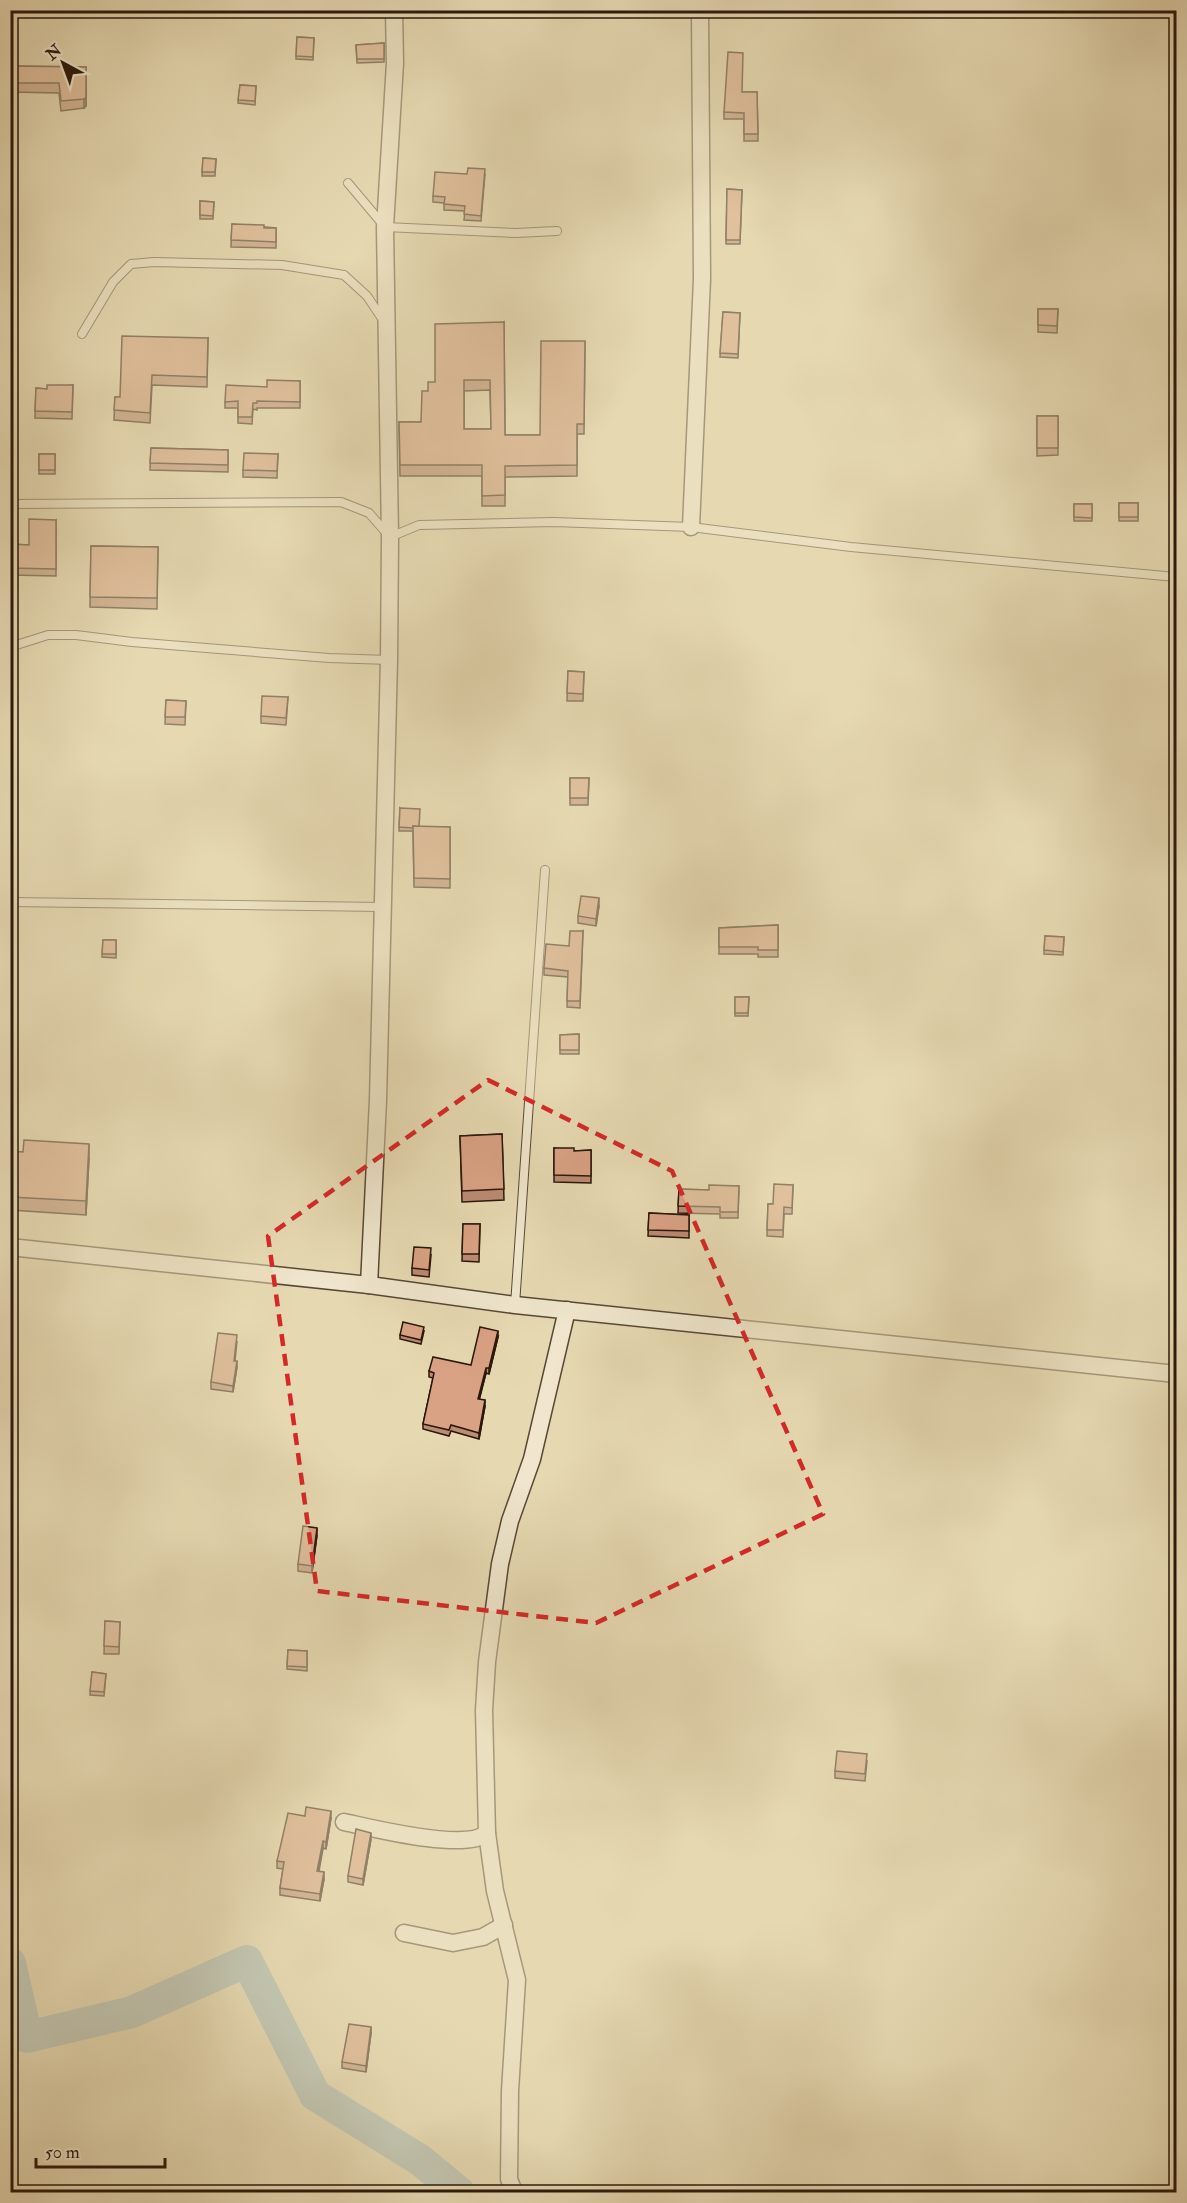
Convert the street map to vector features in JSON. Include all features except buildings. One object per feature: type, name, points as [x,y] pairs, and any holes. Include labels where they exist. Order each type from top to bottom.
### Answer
[{"type":"street","points":[[369,1285],[378,1100],[389,660],[390,537],[385,227],[395,63],[394,10]]},
{"type":"street","points":[[691,527],[702,279],[700,10]]},
{"type":"street","points":[[10,1247],[369,1285],[514,1305],[1176,1374]]},
{"type":"street","points":[[514,2193],[509,2179],[510,2091],[517,1980],[495,1891],[487,1833],[484,1710],[487,1662],[500,1564],[510,1521],[532,1460],[567,1310]]},
{"type":"street","points":[[344,1822],[405,1834],[460,1841],[478,1840],[487,1833]]},
{"type":"street","points":[[404,1933],[453,1943],[483,1937],[504,1925]]},
{"type":"lane","points":[[348,183],[385,227],[516,233],[557,231]]},
{"type":"lane","points":[[82,334],[113,282],[131,264],[154,262],[282,265],[344,275],[367,296],[387,325]]},
{"type":"lane","points":[[10,504],[341,502],[369,513],[390,537],[419,525],[554,522],[691,527],[851,547],[1176,577]]},
{"type":"lane","points":[[10,648],[48,635],[76,635],[132,642],[329,658],[389,660]]},
{"type":"lane","points":[[514,1305],[545,870]]},
{"type":"lane","points":[[10,902],[383,907]]},
{"type":"highlighted area","points":[[488,1080],[672,1171],[823,1514],[596,1623],[317,1591],[268,1236]]},
{"type":"waterway","points":[[10,1963],[27,2037],[132,2012],[247,1961],[315,2095],[420,2160],[459,2192]]}]
